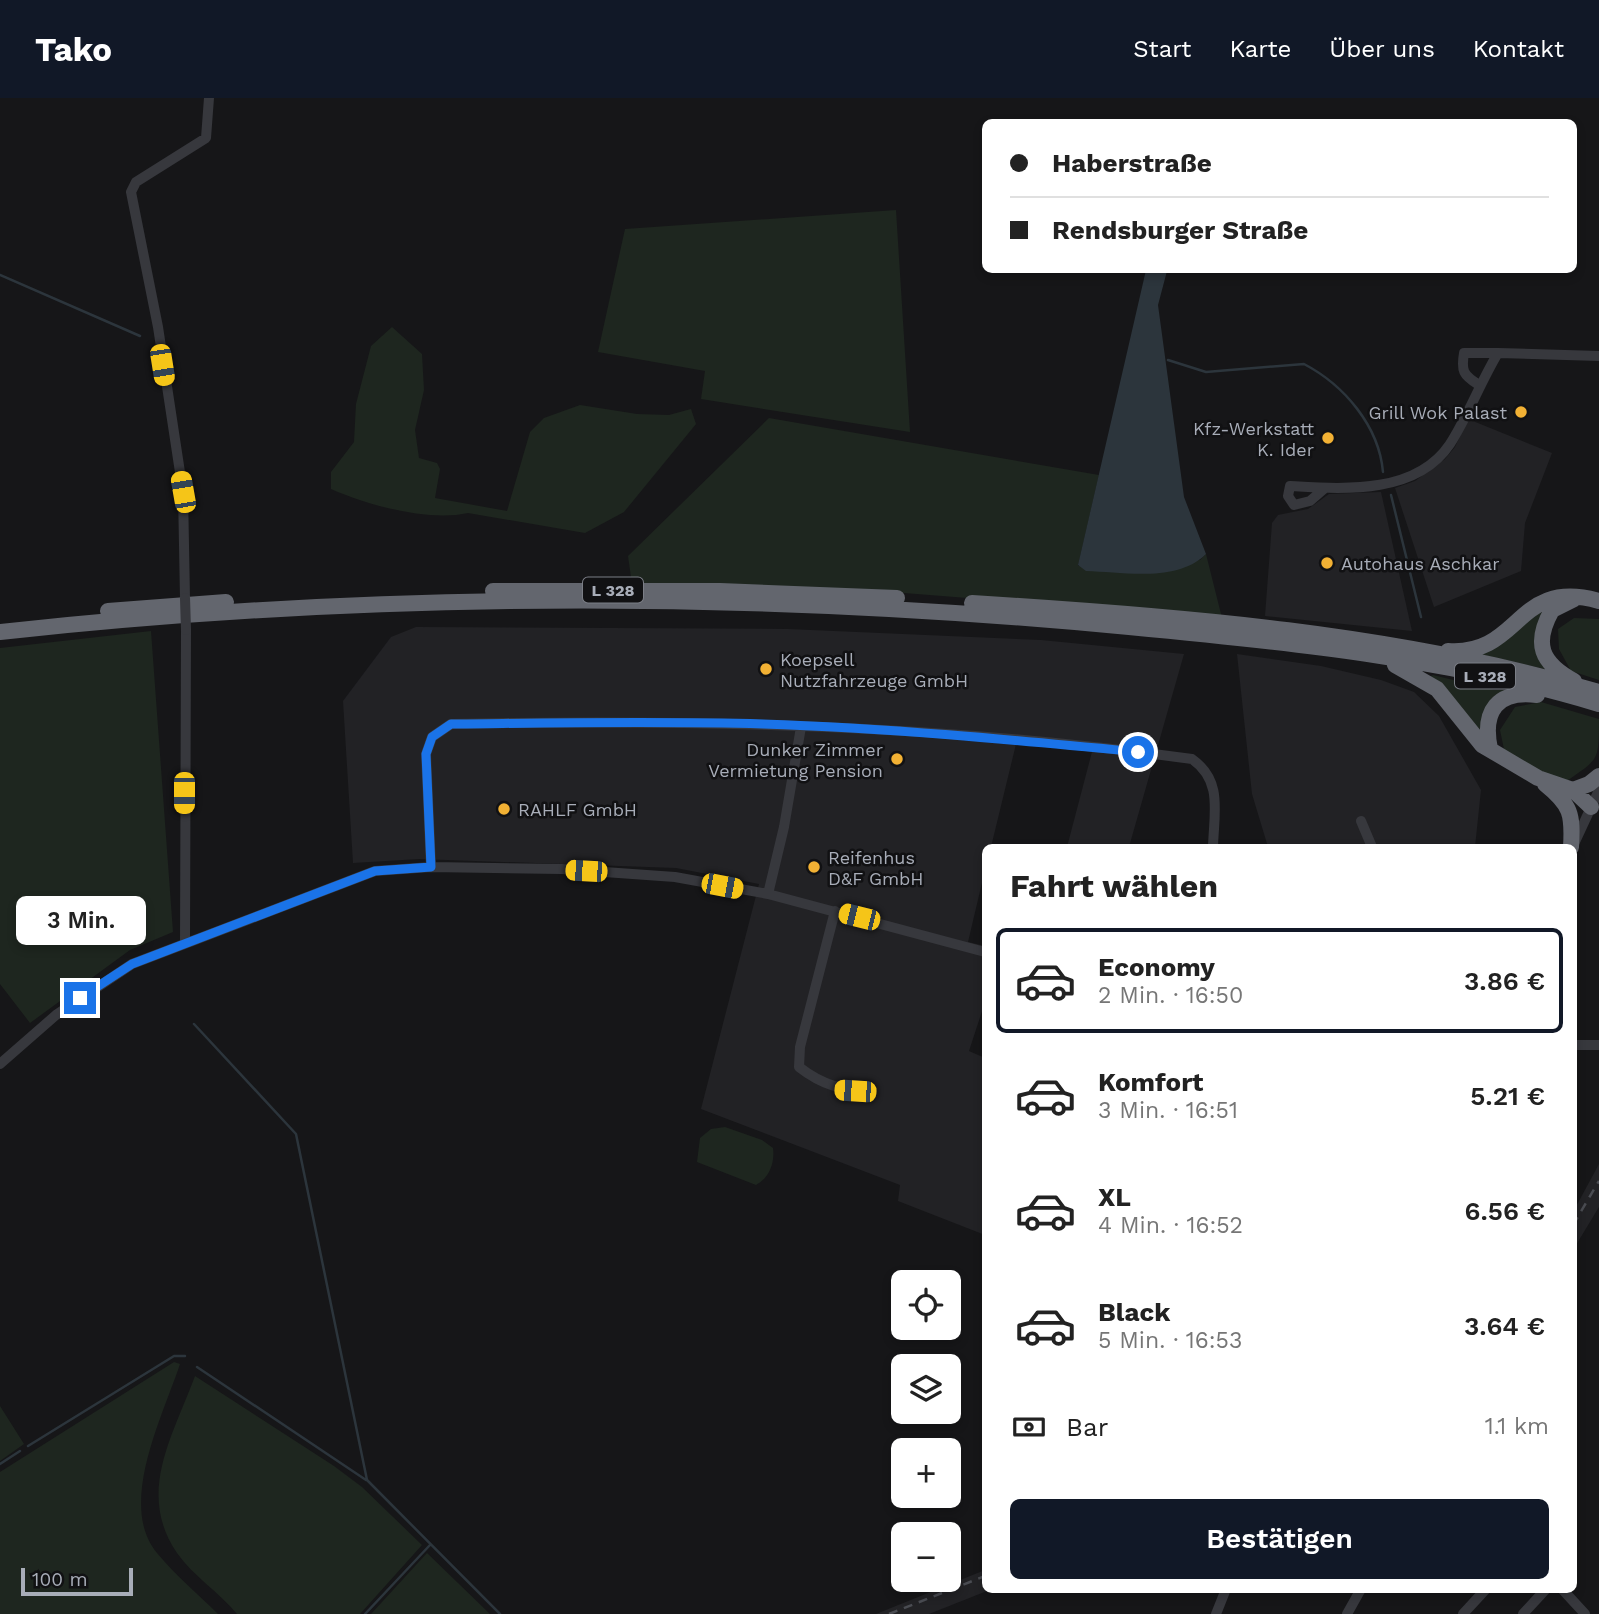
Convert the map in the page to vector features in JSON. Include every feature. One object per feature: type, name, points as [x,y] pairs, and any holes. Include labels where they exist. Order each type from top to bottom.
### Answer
[{"type":"highway","name":"L 328","points":[[0,621],[156,607],[331,596],[592,589],[720,591],[1018,606],[1226,624],[1397,648],[1594,696]]},
{"type":"highway","points":[[1397,648],[1455,652],[1485,647],[1500,638],[1534,606],[1548,598],[1563,595],[1599,601]]},
{"type":"highway","points":[[1580,597],[1552,610],[1540,639],[1545,657],[1553,668],[1594,696]]},
{"type":"highway","name":"L 328","points":[[0,632],[331,607],[596,600],[716,602],[967,613],[1253,639],[1444,667],[1594,696]]},
{"type":"highway","points":[[1377,656],[1437,688],[1482,745],[1570,796],[1580,808],[1591,807]]},
{"type":"highway","points":[[1490,748],[1486,731],[1488,717],[1495,705],[1508,696],[1522,693],[1594,696]]},
{"type":"highway","points":[[1570,796],[1599,776]]},
{"type":"highway","points":[[1570,796],[1572,844]]},
{"type":"street","points":[[186,943],[183,492],[158,327],[131,192],[136,182],[206,138],[209,98]]},
{"type":"street","points":[[1479,385],[1466,377],[1462,369],[1464,353],[1599,356]]},
{"type":"street","points":[[1325,488],[1382,485],[1426,469],[1450,444],[1479,385],[1498,354]]},
{"type":"street","points":[[431,867],[426,754],[432,737],[451,724],[593,722],[801,727],[1017,739],[1192,759],[1206,769],[1215,790],[1213,844]]},
{"type":"street","points":[[768,894],[785,827],[801,727]]},
{"type":"street","points":[[1573,844],[1599,790]]},
{"type":"street","points":[[1361,821],[1371,844]]},
{"type":"street","points":[[0,1063],[80,998],[132,964],[375,871],[431,867],[562,869],[675,877],[768,894],[982,952]]},
{"type":"street","points":[[835,911],[800,1047],[799,1068],[815,1079],[840,1090],[871,1092]]},
{"type":"street","points":[[1577,1045],[1599,1045]]},
{"type":"street","points":[[1216,1614],[1224,1593]]},
{"type":"street","points":[[1347,1614],[1359,1593]]},
{"type":"street","points":[[1463,1614],[1482,1593]]},
{"type":"street","points":[[1523,1614],[1542,1593]]},
{"type":"street","points":[[1565,1593],[1578,1611]]},
{"type":"shaded area","points":[[896,210],[910,432],[701,399],[705,371],[598,352],[625,229]]},
{"type":"shaded area","points":[[1145,273],[1166,273],[1158,305],[1184,497],[1206,554],[1180,569],[1149,574],[1086,571],[1078,565]]},
{"type":"shaded area","points":[[392,327],[422,354],[424,390],[415,430],[419,458],[437,463],[440,469],[435,498],[507,511],[530,432],[544,418],[580,405],[637,414],[669,415],[691,409],[696,424],[624,512],[585,533],[468,513],[417,514],[362,501],[331,489],[331,472],[354,442],[356,404],[371,346]]},
{"type":"shaded area","points":[[769,418],[1099,475],[1078,566],[1200,560],[1206,554],[1222,618],[904,593],[632,584],[628,556]]},
{"type":"shaded area","points":[[1468,419],[1552,453],[1525,523],[1521,571],[1434,607],[1395,488],[1415,481],[1445,459],[1455,447]]},
{"type":"shaded area","points":[[1381,492],[1412,631],[1265,616],[1272,523],[1278,515],[1308,509],[1329,494]]},
{"type":"shaded area","points":[[1549,608],[1549,670],[1478,654],[1528,616]]},
{"type":"shaded area","points":[[1574,618],[1599,619],[1599,680],[1571,671],[1559,649],[1558,629]]},
{"type":"shaded area","points":[[416,627],[788,629],[1041,640],[1184,654],[1130,844],[1068,844],[1093,748],[1017,740],[992,844],[982,844],[982,883],[968,942],[982,945],[982,1011],[969,1051],[982,1057],[982,1234],[898,1201],[900,1185],[701,1109],[759,884],[676,868],[419,859],[353,863],[343,701],[391,637]]},
{"type":"shaded area","points":[[151,631],[173,932],[130,950],[30,1023],[0,984],[0,648]]},
{"type":"shaded area","points":[[1237,654],[1321,666],[1381,680],[1414,692],[1439,716],[1481,790],[1475,844],[1267,844],[1252,794]]},
{"type":"shaded area","points":[[1433,675],[1494,690],[1509,690],[1483,735],[1429,677]]},
{"type":"shaded area","points":[[1541,702],[1599,719],[1595,758],[1564,783],[1505,754],[1500,730],[1515,707]]},
{"type":"shaded area","points":[[725,1127],[762,1140],[773,1148],[770,1170],[756,1185],[697,1162],[700,1138],[711,1129]]},
{"type":"shaded area","points":[[1599,1164],[1599,1207],[1577,1243],[1577,1205]]},
{"type":"shaded area","points":[[174,1362],[180,1364],[147,1460],[141,1511],[146,1533],[157,1553],[218,1614],[0,1614],[0,1472]]},
{"type":"shaded area","points":[[195,1376],[334,1466],[362,1487],[422,1545],[360,1614],[237,1614],[177,1553],[165,1531],[159,1508],[159,1486],[169,1443]]},
{"type":"shaded area","points":[[0,1406],[24,1444],[0,1461]]},
{"type":"shaded area","points":[[427,1553],[490,1614],[371,1614]]},
{"type":"shaded area","points":[[982,1571],[982,1593],[929,1614],[876,1614],[931,1592],[961,1592],[961,1580]]},
{"type":"waterway","points":[[0,275],[140,336]]},
{"type":"waterway","points":[[1168,360],[1206,372],[1304,364],[1333,383],[1357,409],[1375,439],[1383,472]]},
{"type":"waterway","points":[[1391,495],[1421,617]]},
{"type":"waterway","points":[[194,1024],[296,1134],[367,1480],[500,1614]]},
{"type":"waterway","points":[[28,1446],[174,1356],[185,1356]]},
{"type":"waterway","points":[[197,1367],[366,1480]]},
{"type":"waterway","points":[[0,1464],[20,1451]]},
{"type":"waterway","points":[[365,1614],[430,1545]]},
{"type":"railway","points":[[1577,1218],[1599,1181]]},
{"type":"railway","points":[[889,1614],[982,1577]]},
{"type":"place","name":"Grill Wok Palast","points":[[1521,412]]},
{"type":"place","name":"Kfz-Werkstatt K. Ider","points":[[1328,438]]},
{"type":"place","name":"Autohaus Aschkar","points":[[1327,563]]},
{"type":"place","name":"Koepsell Nutzfahrzeuge GmbH","points":[[766,669]]},
{"type":"place","name":"Dunker Zimmer Vermietung Pension","points":[[897,759]]},
{"type":"place","name":"RAHLF GmbH","points":[[504,809]]},
{"type":"place","name":"Reifenhus D&F GmbH","points":[[814,867]]},
{"type":"route","points":[[80,998],[132,964],[375,871],[431,867],[426,754],[432,737],[439,729],[451,724],[766,724],[1017,739],[1138,752]]}]
